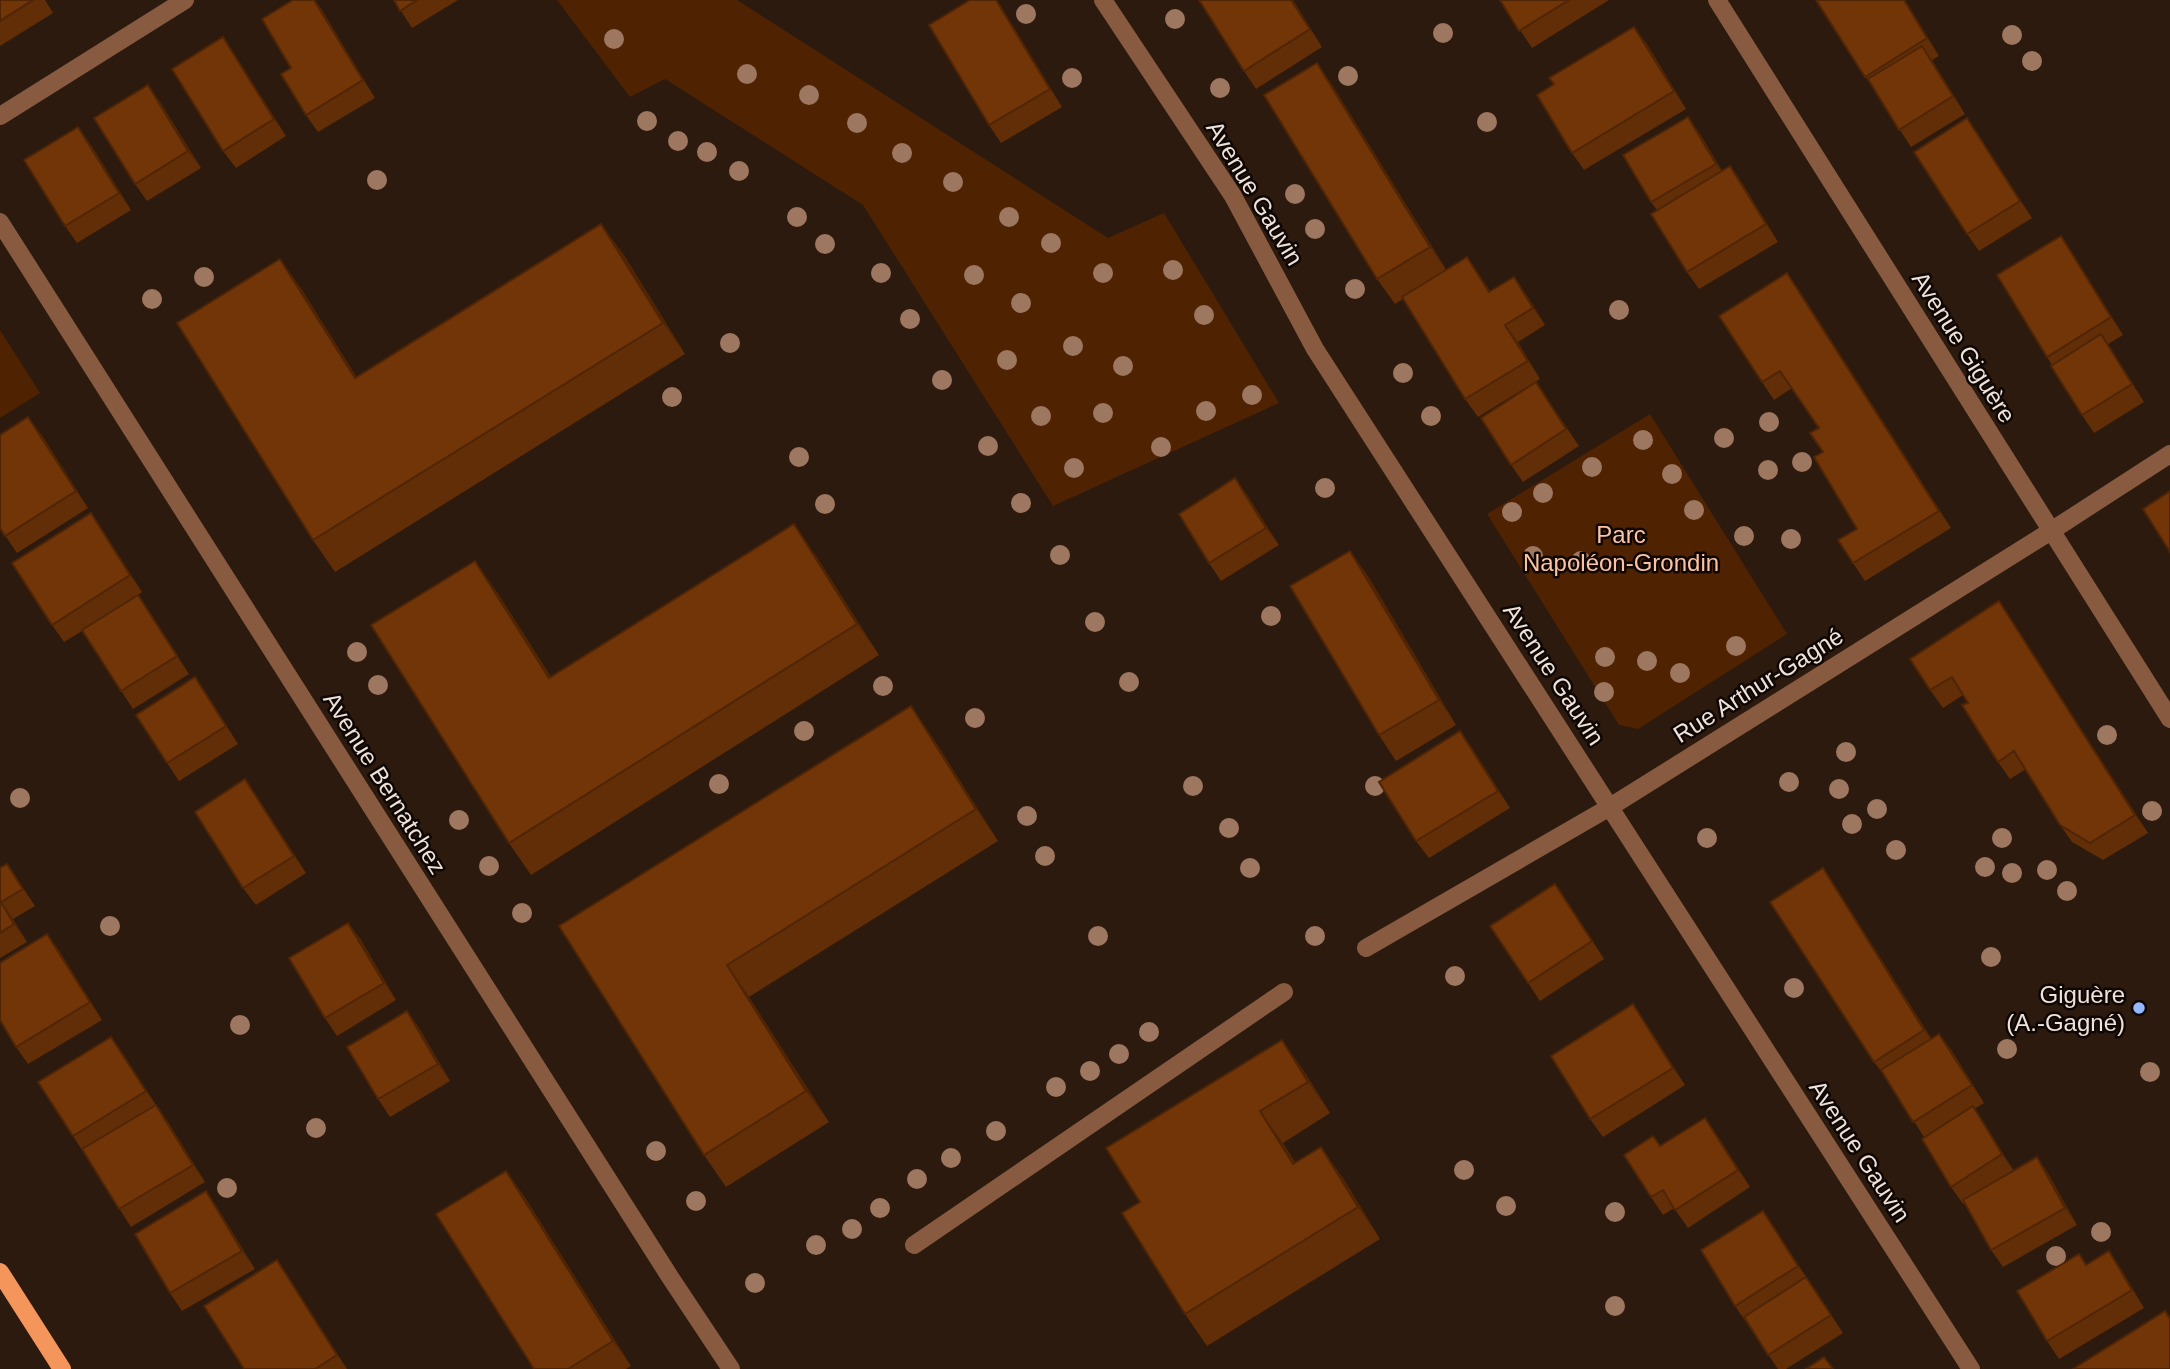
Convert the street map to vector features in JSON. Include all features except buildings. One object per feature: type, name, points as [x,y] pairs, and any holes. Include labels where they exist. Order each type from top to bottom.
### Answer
[{"type":"main road","points":[[0,1272],[62,1369]]},
{"type":"street","points":[[0,116],[185,0]]},
{"type":"street","name":"Avenue Gauvin","points":[[1104,0],[1233,196],[1315,349],[1971,1369]]},
{"type":"street","name":"Avenue Giguère","points":[[1717,0],[2170,719]]},
{"type":"street","name":"Avenue Bernatchez","points":[[0,222],[728,1368]]},
{"type":"street","name":"Rue Arthur-Gagné","points":[[1366,948],[1610,807],[2170,454]]},
{"type":"street","points":[[914,1245],[1284,992]]},
{"type":"green space","points":[[557,0],[737,0],[1108,238],[1164,213],[1279,403],[1053,506],[863,205],[665,79],[630,97]]},
{"type":"green space","points":[[0,330],[40,393],[0,418]]},
{"type":"green space","name":"Parc Napoléon-Grondin","points":[[1650,414],[1787,634],[1638,729],[1619,725],[1487,514]]},
{"type":"place","name":"Giguère (A.-Gagné)","points":[[2139,1008]]}]
